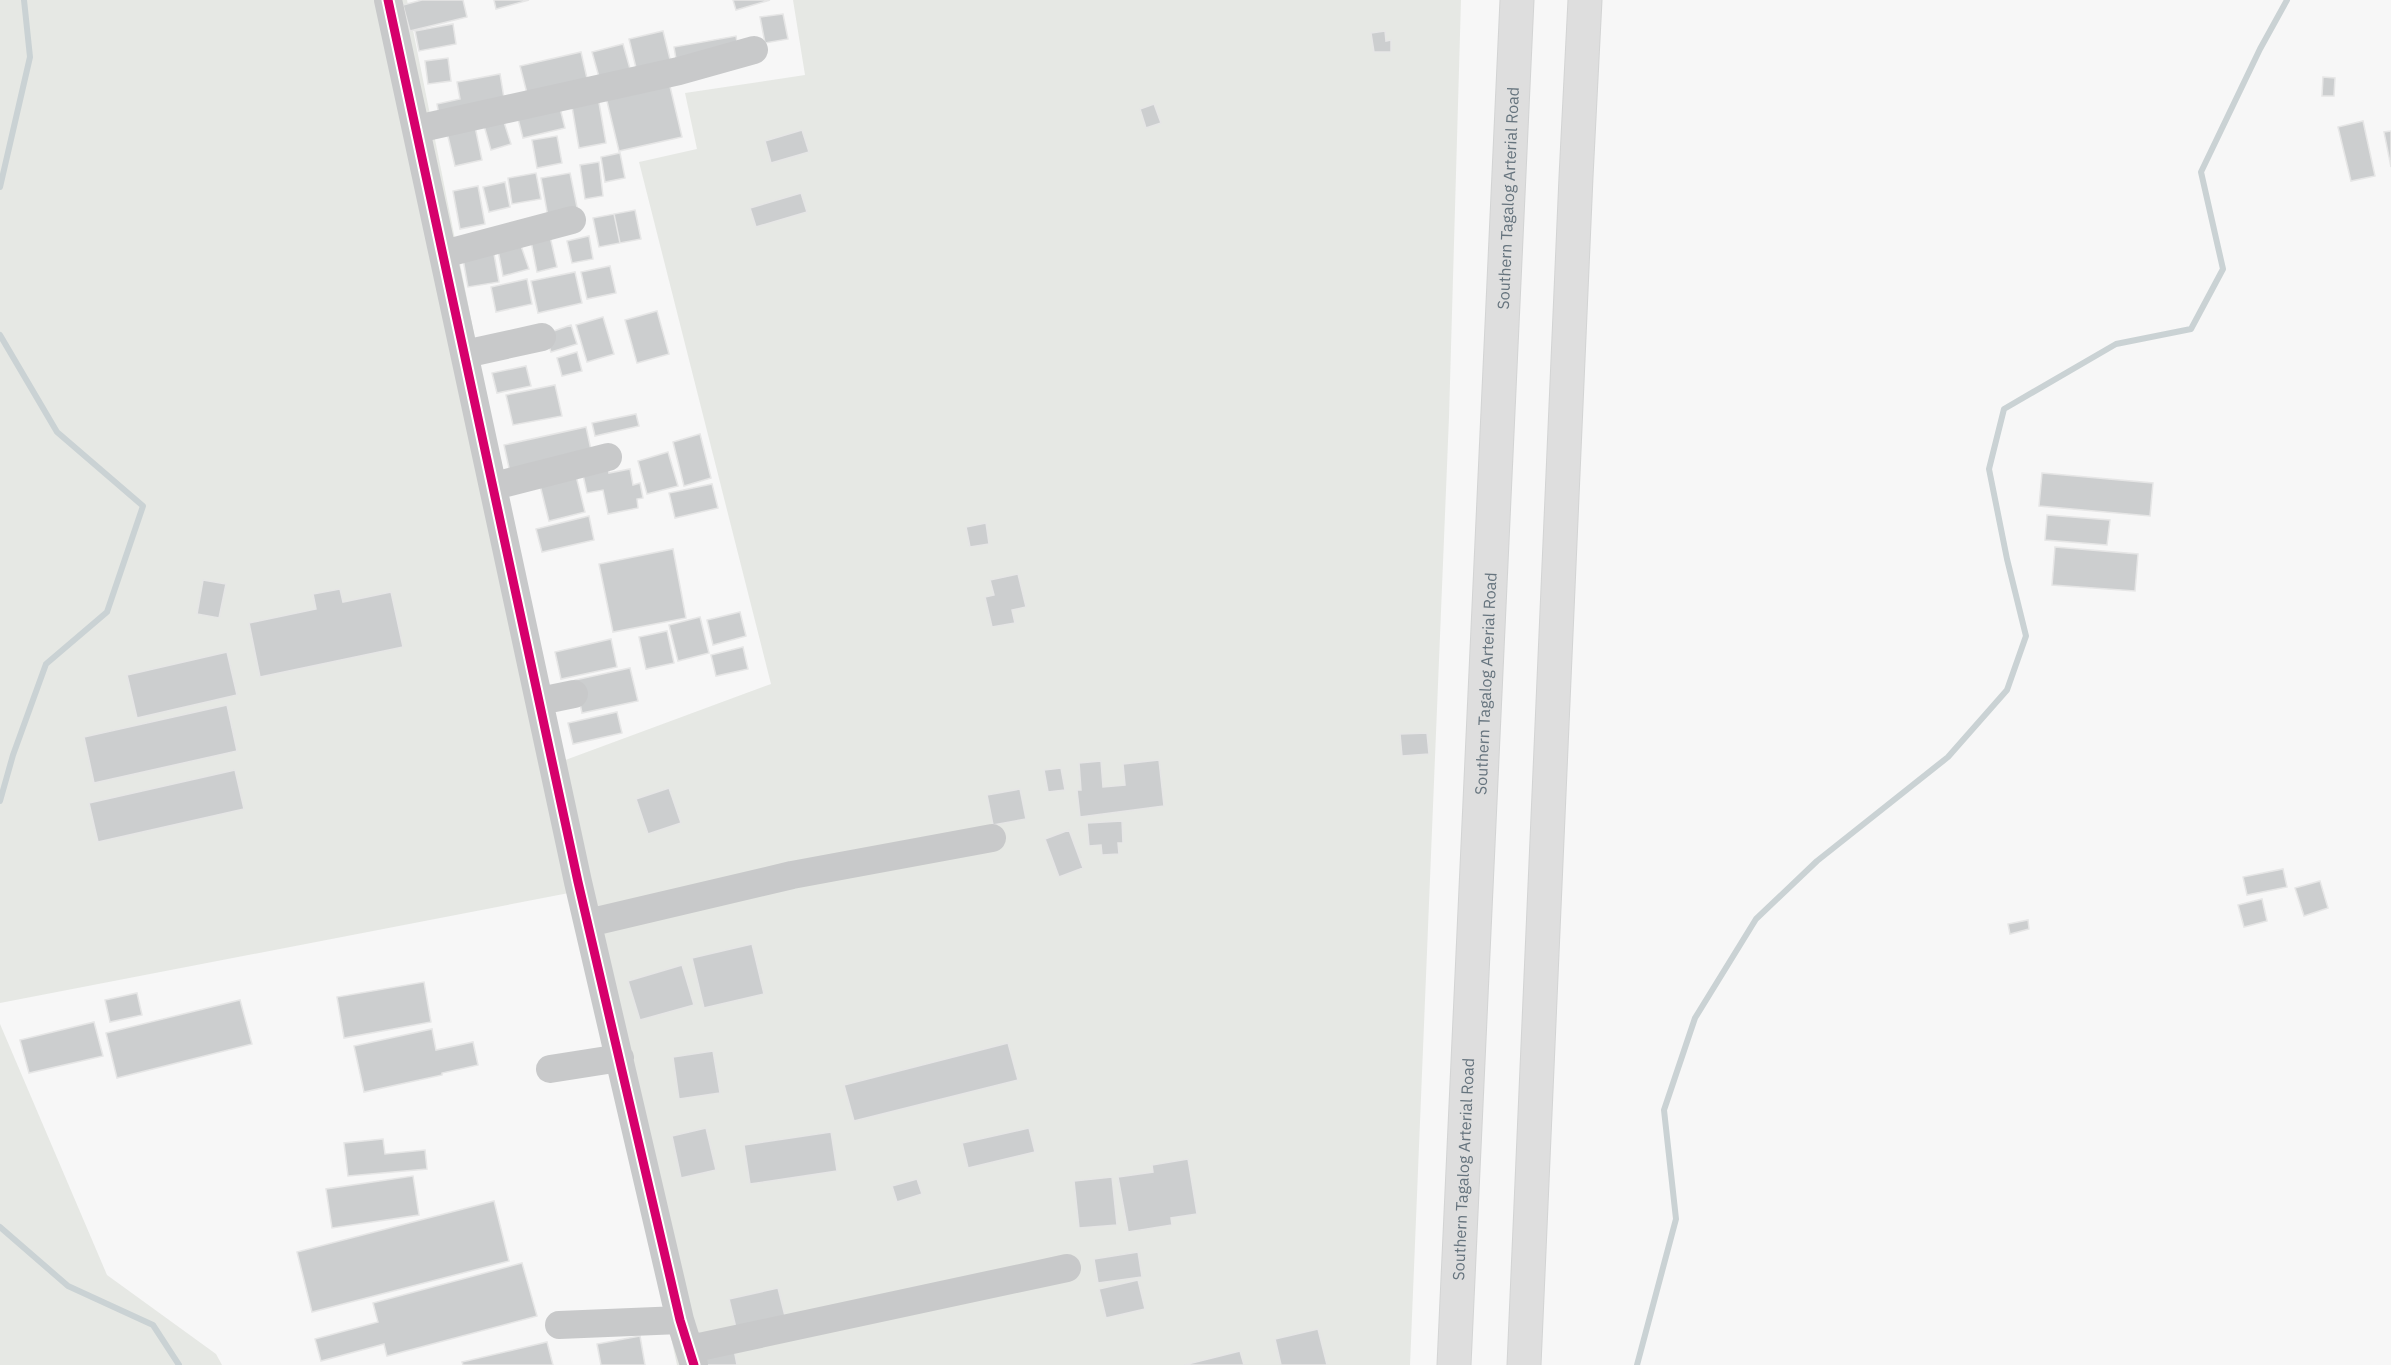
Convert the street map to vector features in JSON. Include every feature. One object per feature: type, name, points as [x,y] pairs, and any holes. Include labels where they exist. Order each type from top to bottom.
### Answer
[{"type":"highway","name":"Southern Tagalog Arterial Road","points":[[1454,1365],[1517,0]]},
{"type":"highway","points":[[1524,1365],[1585,0]]},
{"type":"street","points":[[388,0],[588,923],[680,1320],[692,1357],[1066,1268]]},
{"type":"street","points":[[417,129],[679,70],[754,50]]},
{"type":"street","points":[[444,254],[572,220]]},
{"type":"street","points":[[465,354],[542,337]]},
{"type":"street","points":[[494,486],[608,457]]},
{"type":"street","points":[[540,701],[574,694]]},
{"type":"street","points":[[588,923],[792,875],[992,838]]},
{"type":"street","points":[[550,1069],[620,1058]]},
{"type":"street","points":[[559,1325],[680,1320]]},
{"type":"shaded area","points":[[0,0],[407,0],[560,762],[771,684],[639,162],[697,149],[685,93],[805,75],[793,0],[1461,0],[1449,417],[1410,1365],[677,1365],[574,892],[0,1003]]},
{"type":"shaded area","points":[[0,1024],[107,1275],[216,1354],[222,1365],[0,1365]]},
{"type":"building","points":[[422,0],[463,0],[467,17],[410,31],[403,5]]},
{"type":"building","points":[[494,0],[529,0],[496,9]]},
{"type":"building","points":[[733,0],[770,0],[736,10]]},
{"type":"building","points":[[783,14],[788,39],[765,43],[760,17]]},
{"type":"building","points":[[453,24],[456,44],[419,51],[415,31]]},
{"type":"building","points":[[663,31],[671,63],[637,72],[629,39]]},
{"type":"building","points":[[1385,31],[1386,41],[1391,40],[1391,52],[1374,52],[1371,33]]},
{"type":"building","points":[[736,36],[738,49],[676,59],[674,47]]},
{"type":"building","points":[[623,44],[632,76],[601,84],[592,52]]},
{"type":"building","points":[[581,52],[589,87],[529,101],[520,66]]},
{"type":"building","points":[[448,58],[451,81],[428,84],[425,61]]},
{"type":"building","points":[[500,74],[505,104],[440,120],[437,104],[460,99],[457,82]]},
{"type":"building","points":[[2323,77],[2335,78],[2334,96],[2322,96]]},
{"type":"building","points":[[668,78],[682,137],[619,151],[605,93]]},
{"type":"building","points":[[598,97],[606,143],[579,148],[571,101]]},
{"type":"building","points":[[558,100],[565,128],[523,138],[516,111]]},
{"type":"building","points":[[1154,104],[1161,123],[1146,128],[1140,109]]},
{"type":"building","points":[[502,116],[511,144],[491,150],[483,122]]},
{"type":"building","points":[[2363,121],[2375,176],[2351,181],[2338,127]]},
{"type":"building","points":[[474,122],[482,160],[455,166],[446,128]]},
{"type":"building","points":[[802,130],[809,152],[771,163],[765,141]]},
{"type":"building","points":[[2391,131],[2391,167],[2384,132]]},
{"type":"building","points":[[557,136],[562,163],[537,168],[532,140]]},
{"type":"building","points":[[620,153],[625,178],[605,182],[601,157]]},
{"type":"building","points":[[599,162],[603,196],[585,199],[580,165]]},
{"type":"building","points":[[536,173],[541,199],[512,204],[508,178]]},
{"type":"building","points":[[570,173],[578,212],[548,217],[541,178]]},
{"type":"building","points":[[505,182],[510,207],[489,212],[483,187]]},
{"type":"building","points":[[478,186],[485,224],[460,229],[453,191]]},
{"type":"building","points":[[801,193],[807,212],[756,227],[750,208]]},
{"type":"building","points":[[635,210],[641,239],[620,243],[614,214]]},
{"type":"building","points":[[614,214],[620,243],[599,247],[593,218]]},
{"type":"building","points":[[549,232],[557,267],[537,272],[530,236]]},
{"type":"building","points":[[589,236],[593,259],[572,263],[567,241]]},
{"type":"building","points":[[519,240],[529,269],[503,276],[497,245]]},
{"type":"building","points":[[494,254],[499,282],[468,287],[463,259]]},
{"type":"building","points":[[610,266],[616,293],[587,299],[581,272]]},
{"type":"building","points":[[575,272],[582,303],[538,313],[531,281]]},
{"type":"building","points":[[527,279],[532,304],[496,312],[491,287]]},
{"type":"building","points":[[657,311],[669,354],[637,363],[625,320]]},
{"type":"building","points":[[603,317],[614,354],[587,362],[576,325]]},
{"type":"building","points":[[571,325],[577,344],[551,352],[545,334]]},
{"type":"building","points":[[577,352],[582,371],[562,376],[557,358]]},
{"type":"building","points":[[526,366],[531,386],[497,393],[492,373]]},
{"type":"building","points":[[555,385],[562,416],[513,425],[506,395]]},
{"type":"building","points":[[636,414],[639,426],[595,436],[592,423]]},
{"type":"building","points":[[586,427],[593,459],[511,477],[504,445]]},
{"type":"building","points":[[700,434],[711,478],[684,486],[673,442]]},
{"type":"building","points":[[668,452],[678,486],[647,494],[638,461]]},
{"type":"building","points":[[607,461],[609,473],[630,469],[633,485],[640,483],[643,498],[637,499],[638,508],[608,514],[603,490],[587,493],[581,466]]},
{"type":"building","points":[[574,468],[585,512],[549,521],[538,477]]},
{"type":"building","points":[[2042,473],[2153,483],[2150,516],[2039,506]]},
{"type":"building","points":[[712,484],[718,508],[675,518],[669,493]]},
{"type":"building","points":[[2047,515],[2110,520],[2107,545],[2045,540]]},
{"type":"building","points":[[589,516],[594,540],[542,552],[536,529]]},
{"type":"building","points":[[986,523],[989,544],[970,547],[966,527]]},
{"type":"building","points":[[2055,547],[2138,554],[2135,591],[2052,585]]},
{"type":"building","points":[[673,549],[686,618],[613,632],[599,564]]},
{"type":"building","points":[[1018,574],[1026,607],[1012,610],[1015,623],[992,627],[985,597],[994,595],[990,580]]},
{"type":"building","points":[[203,580],[226,584],[219,618],[197,614]]},
{"type":"building","points":[[340,589],[343,602],[391,592],[403,647],[260,677],[249,623],[316,609],[313,594]]},
{"type":"building","points":[[740,612],[746,636],[713,645],[707,620]]},
{"type":"building","points":[[700,617],[709,653],[678,661],[669,625]]},
{"type":"building","points":[[667,631],[674,663],[646,669],[639,637]]},
{"type":"building","points":[[611,639],[617,667],[561,679],[555,652]]},
{"type":"building","points":[[743,647],[748,669],[716,676],[711,655]]},
{"type":"building","points":[[227,652],[237,695],[137,718],[127,675]]},
{"type":"building","points":[[630,668],[638,701],[582,713],[575,680]]},
{"type":"building","points":[[227,705],[237,751],[94,783],[84,737]]},
{"type":"building","points":[[617,712],[622,733],[573,744],[568,723]]},
{"type":"building","points":[[1427,733],[1429,754],[1402,756],[1400,734]]},
{"type":"building","points":[[1159,760],[1164,806],[1080,817],[1077,790],[1081,790],[1079,763],[1101,761],[1103,787],[1125,785],[1123,764]]},
{"type":"building","points":[[1061,768],[1065,790],[1048,792],[1044,770]]},
{"type":"building","points":[[235,770],[244,809],[98,842],[89,803]]},
{"type":"building","points":[[669,788],[681,823],[648,834],[636,799]]},
{"type":"building","points":[[1020,789],[1026,819],[993,825],[987,795]]},
{"type":"building","points":[[1122,821],[1123,843],[1118,843],[1119,854],[1102,855],[1101,845],[1089,846],[1087,823]]},
{"type":"building","points":[[1069,830],[1083,868],[1059,877],[1045,839]]},
{"type":"building","points":[[2283,869],[2287,887],[2247,895],[2243,877]]},
{"type":"building","points":[[2320,881],[2328,908],[2304,916],[2295,888]]},
{"type":"building","points":[[2262,899],[2267,921],[2244,927],[2238,905]]},
{"type":"building","points":[[2028,920],[2029,929],[2010,934],[2008,924]]},
{"type":"building","points":[[752,944],[764,994],[704,1008],[692,958]]},
{"type":"building","points":[[682,965],[694,1005],[640,1020],[628,981]]},
{"type":"building","points":[[424,982],[431,1022],[344,1038],[337,997]]},
{"type":"building","points":[[137,993],[142,1015],[110,1022],[105,1000]]},
{"type":"building","points":[[240,1000],[252,1044],[117,1078],[106,1033]]},
{"type":"building","points":[[94,1022],[103,1056],[29,1073],[20,1040]]},
{"type":"building","points":[[432,1029],[436,1050],[473,1042],[478,1065],[364,1092],[354,1046]]},
{"type":"building","points":[[1008,1043],[1018,1080],[854,1121],[844,1085]]},
{"type":"building","points":[[713,1051],[720,1093],[679,1099],[673,1057]]},
{"type":"building","points":[[706,1128],[716,1170],[681,1178],[672,1136]]},
{"type":"building","points":[[1029,1128],[1035,1152],[968,1168],[962,1143]]},
{"type":"building","points":[[831,1132],[837,1171],[750,1184],[744,1145]]},
{"type":"building","points":[[383,1139],[385,1154],[425,1150],[427,1169],[348,1176],[344,1143]]},
{"type":"building","points":[[1188,1159],[1197,1214],[1171,1218],[1172,1225],[1128,1232],[1118,1177],[1153,1172],[1152,1165]]},
{"type":"building","points":[[413,1176],[419,1215],[332,1228],[326,1189]]},
{"type":"building","points":[[1112,1177],[1117,1225],[1079,1228],[1074,1181]]},
{"type":"building","points":[[917,1179],[922,1194],[897,1202],[892,1186]]},
{"type":"building","points":[[494,1201],[509,1261],[312,1312],[297,1252]]},
{"type":"building","points":[[1138,1252],[1142,1277],[1098,1283],[1094,1259]]},
{"type":"building","points":[[522,1263],[537,1316],[387,1356],[384,1344],[321,1361],[315,1339],[378,1322],[373,1303]]},
{"type":"building","points":[[1138,1280],[1145,1309],[1106,1318],[1099,1289]]},
{"type":"building","points":[[778,1288],[785,1316],[736,1328],[729,1299]]},
{"type":"building","points":[[1318,1329],[1327,1365],[1281,1365],[1275,1339]]},
{"type":"building","points":[[640,1336],[645,1365],[601,1365],[597,1344]]},
{"type":"building","points":[[547,1342],[553,1365],[463,1365],[462,1362]]},
{"type":"building","points":[[733,1344],[737,1365],[703,1365],[700,1350]]},
{"type":"building","points":[[1240,1351],[1244,1365],[1184,1365]]},
{"type":"waterway","points":[[0,187],[30,57],[24,0]]},
{"type":"waterway","points":[[1637,1365],[1676,1219],[1664,1110],[1695,1018],[1756,919],[1817,861],[1948,757],[2007,690],[2026,636],[2007,559],[1989,469],[2004,409],[2116,344],[2191,329],[2223,269],[2201,172],[2260,49],[2287,0]]},
{"type":"waterway","points":[[0,335],[57,432],[143,506],[107,612],[46,664],[13,755],[0,801]]},
{"type":"waterway","points":[[0,1227],[68,1286],[153,1325],[179,1365]]},
{"type":"cycle path","points":[[388,0],[578,882],[680,1320],[694,1365]]}]
